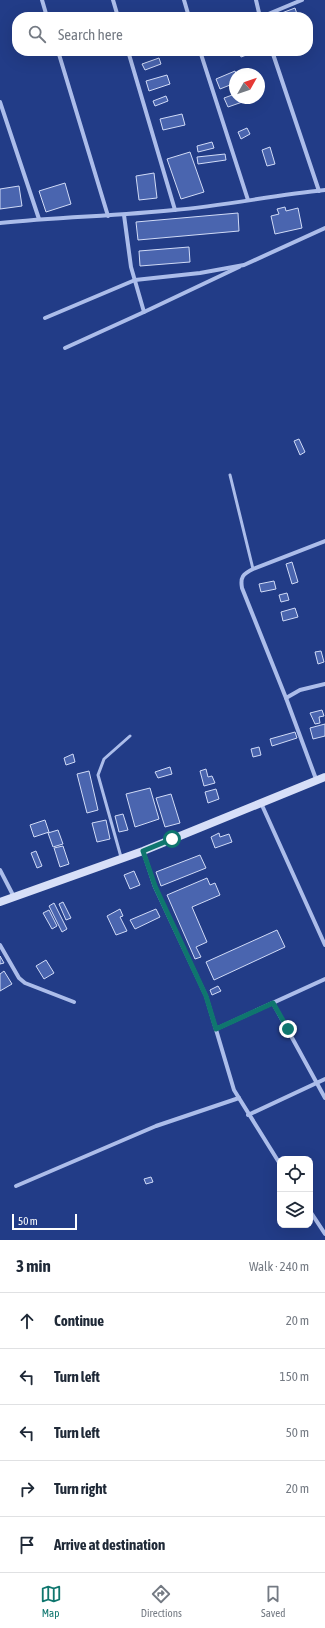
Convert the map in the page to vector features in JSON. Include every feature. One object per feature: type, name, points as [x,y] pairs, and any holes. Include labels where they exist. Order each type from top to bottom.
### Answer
[{"type":"street","points":[[42,0],[46,12]]},
{"type":"street","points":[[113,0],[117,12]]},
{"type":"street","points":[[184,0],[188,12]]},
{"type":"street","points":[[256,0],[260,12]]},
{"type":"street","points":[[273,12],[302,0]]},
{"type":"street","points":[[60,56],[108,216]]},
{"type":"street","points":[[129,56],[175,210]]},
{"type":"street","points":[[202,56],[248,200]]},
{"type":"street","points":[[274,56],[319,191]]},
{"type":"street","points":[[0,102],[39,219]]},
{"type":"street","points":[[0,223],[39,219],[124,215],[175,210],[325,190]]},
{"type":"street","points":[[124,215],[131,267],[144,312]]},
{"type":"street","points":[[65,348],[325,228]]},
{"type":"street","points":[[45,318],[135,280],[200,273],[244,265]]},
{"type":"street","points":[[0,902],[143,851],[261,802],[322,779],[286,698],[242,588],[242,577],[244,574],[253,569],[325,541]]},
{"type":"street","points":[[286,698],[300,690],[325,684]]},
{"type":"street","points":[[261,802],[325,945]]},
{"type":"street","points":[[143,851],[155,886],[206,996],[234,1090],[248,1115],[277,1159]]},
{"type":"street","points":[[0,870],[14,897]]},
{"type":"street","points":[[0,945],[19,978],[25,983],[74,1002]]},
{"type":"street","points":[[216,1029],[325,979]]},
{"type":"street","points":[[273,1003],[325,1098]]},
{"type":"street","points":[[248,1115],[325,1079]]},
{"type":"street","points":[[16,1186],[156,1126],[239,1098]]},
{"type":"street","points":[[313,1216],[325,1234]]},
{"type":"lane","points":[[230,475],[253,569]]},
{"type":"lane","points":[[122,859],[98,776],[104,759],[130,736]]},
{"type":"building","points":[[295,8],[296,12],[284,12]]},
{"type":"building","points":[[159,58],[161,64],[145,70],[142,64]]},
{"type":"building","points":[[229,74],[229,85],[220,89],[216,79]]},
{"type":"building","points":[[167,75],[170,84],[149,91],[146,81]]},
{"type":"building","points":[[166,96],[168,101],[155,106],[153,101]]},
{"type":"building","points":[[229,96],[229,104],[237,104],[228,107],[224,98]]},
{"type":"building","points":[[182,114],[185,125],[163,130],[160,119]]},
{"type":"building","points":[[247,128],[250,134],[241,139],[238,132]]},
{"type":"building","points":[[212,142],[214,148],[198,152],[197,146]]},
{"type":"building","points":[[270,147],[275,164],[267,166],[262,150]]},
{"type":"building","points":[[190,152],[204,192],[181,199],[167,159]]},
{"type":"building","points":[[225,154],[226,160],[198,164],[197,157]]},
{"type":"building","points":[[154,173],[157,198],[139,200],[136,176]]},
{"type":"building","points":[[65,183],[71,204],[46,212],[39,191]]},
{"type":"building","points":[[19,186],[22,206],[0,209],[0,189]]},
{"type":"building","points":[[285,207],[286,211],[298,208],[302,228],[275,234],[271,216],[279,214],[277,209]]},
{"type":"building","points":[[238,213],[239,231],[138,240],[136,222]]},
{"type":"building","points":[[189,247],[190,262],[140,266],[139,251]]},
{"type":"building","points":[[299,439],[305,452],[300,455],[294,441]]},
{"type":"building","points":[[292,562],[298,582],[292,584],[286,564]]},
{"type":"building","points":[[274,581],[276,589],[261,592],[259,584]]},
{"type":"building","points":[[287,593],[289,600],[281,602],[279,595]]},
{"type":"building","points":[[295,608],[298,617],[283,621],[281,612]]},
{"type":"building","points":[[321,651],[324,662],[318,664],[315,652]]},
{"type":"building","points":[[322,710],[324,716],[319,717],[320,723],[315,724],[310,713]]},
{"type":"building","points":[[325,724],[325,736],[313,739],[310,728]]},
{"type":"building","points":[[295,732],[297,738],[272,746],[270,739]]},
{"type":"building","points":[[259,747],[261,755],[253,757],[251,749]]},
{"type":"building","points":[[73,754],[75,762],[66,765],[64,758]]},
{"type":"building","points":[[170,767],[172,774],[158,778],[155,772]]},
{"type":"building","points":[[206,769],[208,777],[212,776],[215,783],[204,786],[200,771]]},
{"type":"building","points":[[89,771],[98,810],[87,813],[77,774]]},
{"type":"building","points":[[150,788],[159,819],[135,827],[126,794]]},
{"type":"building","points":[[216,789],[219,799],[208,803],[205,792]]},
{"type":"building","points":[[171,794],[180,823],[165,827],[156,798]]},
{"type":"building","points":[[123,814],[128,830],[119,832],[115,816]]},
{"type":"building","points":[[45,820],[49,832],[34,837],[30,825]]},
{"type":"building","points":[[106,820],[110,839],[97,842],[92,823]]},
{"type":"building","points":[[58,830],[63,844],[53,847],[48,833]]},
{"type":"building","points":[[219,833],[220,837],[229,834],[232,842],[215,848],[211,837]]},
{"type":"building","points":[[63,846],[69,864],[60,867],[54,848]]},
{"type":"building","points":[[36,851],[42,866],[37,868],[31,853]]},
{"type":"building","points":[[200,855],[206,868],[161,886],[156,872]]},
{"type":"building","points":[[134,871],[140,885],[130,889],[124,875]]},
{"type":"building","points":[[207,878],[210,885],[215,883],[220,895],[192,907],[207,942],[196,947],[201,957],[195,959],[167,895]]},
{"type":"building","points":[[63,902],[71,918],[66,920],[59,904]]},
{"type":"building","points":[[54,903],[67,929],[62,932],[49,906]]},
{"type":"building","points":[[120,909],[123,916],[120,917],[127,931],[116,935],[107,916]]},
{"type":"building","points":[[156,909],[160,917],[135,929],[130,920]]},
{"type":"building","points":[[49,910],[57,926],[52,929],[43,913]]},
{"type":"building","points":[[277,930],[285,947],[214,980],[206,962]]},
{"type":"building","points":[[0,956],[4,963],[0,964]]},
{"type":"building","points":[[46,960],[54,973],[44,979],[36,966]]},
{"type":"building","points":[[4,971],[12,984],[0,991],[0,974]]},
{"type":"building","points":[[218,986],[221,991],[212,995],[210,990]]},
{"type":"building","points":[[151,1177],[153,1182],[146,1184],[144,1179]]},
{"type":"route","points":[[172,839],[143,851],[155,886],[206,996],[216,1029],[273,1003],[288,1029]]}]
